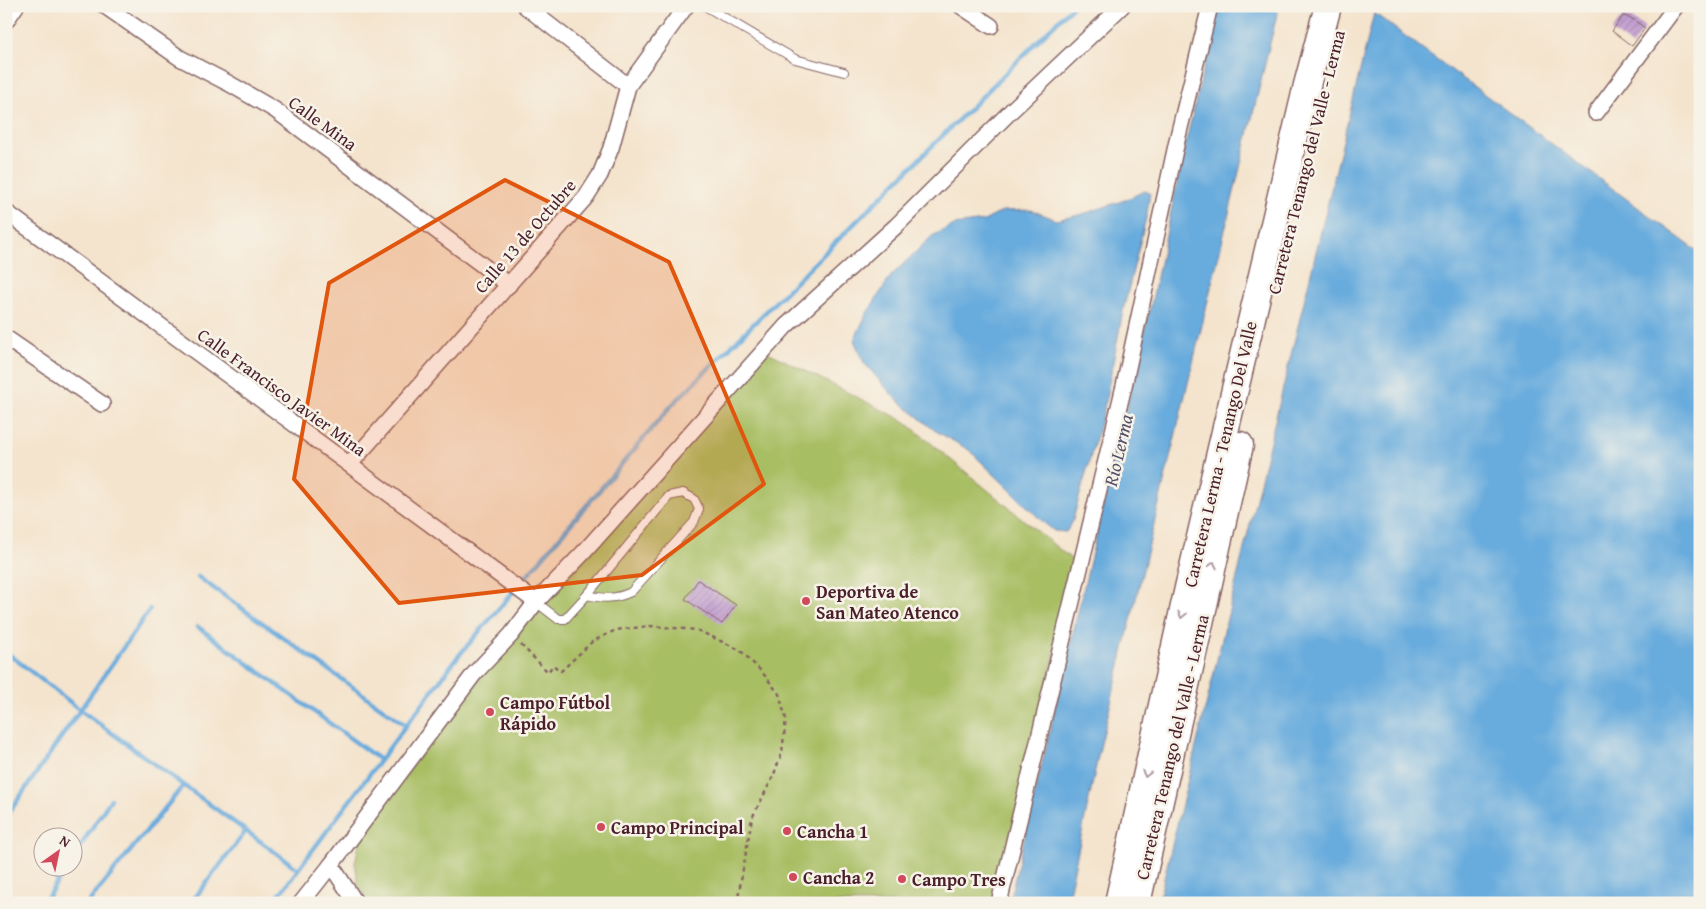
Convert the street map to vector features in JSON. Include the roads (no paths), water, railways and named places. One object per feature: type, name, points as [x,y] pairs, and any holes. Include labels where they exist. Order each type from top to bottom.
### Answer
[{"type":"highway","name":"Carretera Lerma - Tenango Del Valle","points":[[1118,903],[1188,588],[1304,95],[1328,6]]},
{"type":"highway","name":"Carretera Tenango del Valle - Lerma","points":[[1137,903],[1320,90],[1344,6]]},
{"type":"street","points":[[6,21],[16,6]]},
{"type":"street","points":[[525,6],[628,86]]},
{"type":"street","name":"Calle 13 de Octubre","points":[[350,464],[586,197],[600,175],[611,148],[628,86],[686,6]]},
{"type":"street","points":[[962,6],[991,26]]},
{"type":"street","points":[[301,903],[474,674],[511,635],[531,598],[786,326],[896,226],[1012,110],[1122,6]]},
{"type":"street","points":[[999,903],[1124,386],[1178,136],[1210,6]]},
{"type":"street","points":[[1596,113],[1676,6]]},
{"type":"street","name":"Calle Mina","points":[[110,8],[180,58],[238,88],[274,110],[509,285]]},
{"type":"street","name":"Calle Francisco Javier Mina","points":[[6,212],[531,598]]},
{"type":"street","points":[[6,338],[102,404]]},
{"type":"street","points":[[331,865],[356,903]]},
{"type":"lane","points":[[705,6],[795,60],[844,72]]},
{"type":"lane","points":[[531,598],[558,618],[565,618],[587,595],[669,496],[683,493],[694,499],[699,509],[694,522],[631,592],[619,598],[602,599],[587,595]]},
{"type":"water","name":"Río Lerma","points":[[1219,6],[1279,6],[1099,752],[1067,903],[1009,903],[1153,296],[1186,141]]},
{"type":"water","points":[[1374,13],[1700,253],[1700,903],[1158,903]]},
{"type":"water","points":[[1144,191],[1150,193],[1147,214],[1123,311],[1104,409],[1072,523],[1066,532],[1054,531],[969,450],[934,430],[895,398],[864,363],[854,340],[867,313],[891,276],[932,236],[954,225],[984,221],[1003,211],[1031,210],[1057,220],[1083,214],[1125,200]]},
{"type":"waterway","points":[[273,903],[456,659],[672,405],[1073,6]]},
{"type":"waterway","points":[[198,577],[406,725]]},
{"type":"waterway","points":[[6,817],[150,609]]},
{"type":"waterway","points":[[198,627],[380,760]]},
{"type":"waterway","points":[[6,652],[79,709],[298,869]]},
{"type":"waterway","points":[[88,903],[183,786]]},
{"type":"waterway","points":[[82,844],[111,799]]},
{"type":"waterway","points":[[191,903],[246,831]]},
{"type":"waterway","points":[[44,903],[61,876]]},
{"type":"place","name":"Deportiva de San Mateo Atenco","points":[[806,601]]},
{"type":"place","name":"Campo Fútbol Rápido","points":[[490,712]]},
{"type":"place","name":"Campo Principal","points":[[601,827]]},
{"type":"place","name":"Cancha 1","points":[[787,831]]},
{"type":"place","name":"Cancha 2","points":[[793,877]]},
{"type":"place","name":"Campo Tres","points":[[902,879]]}]
